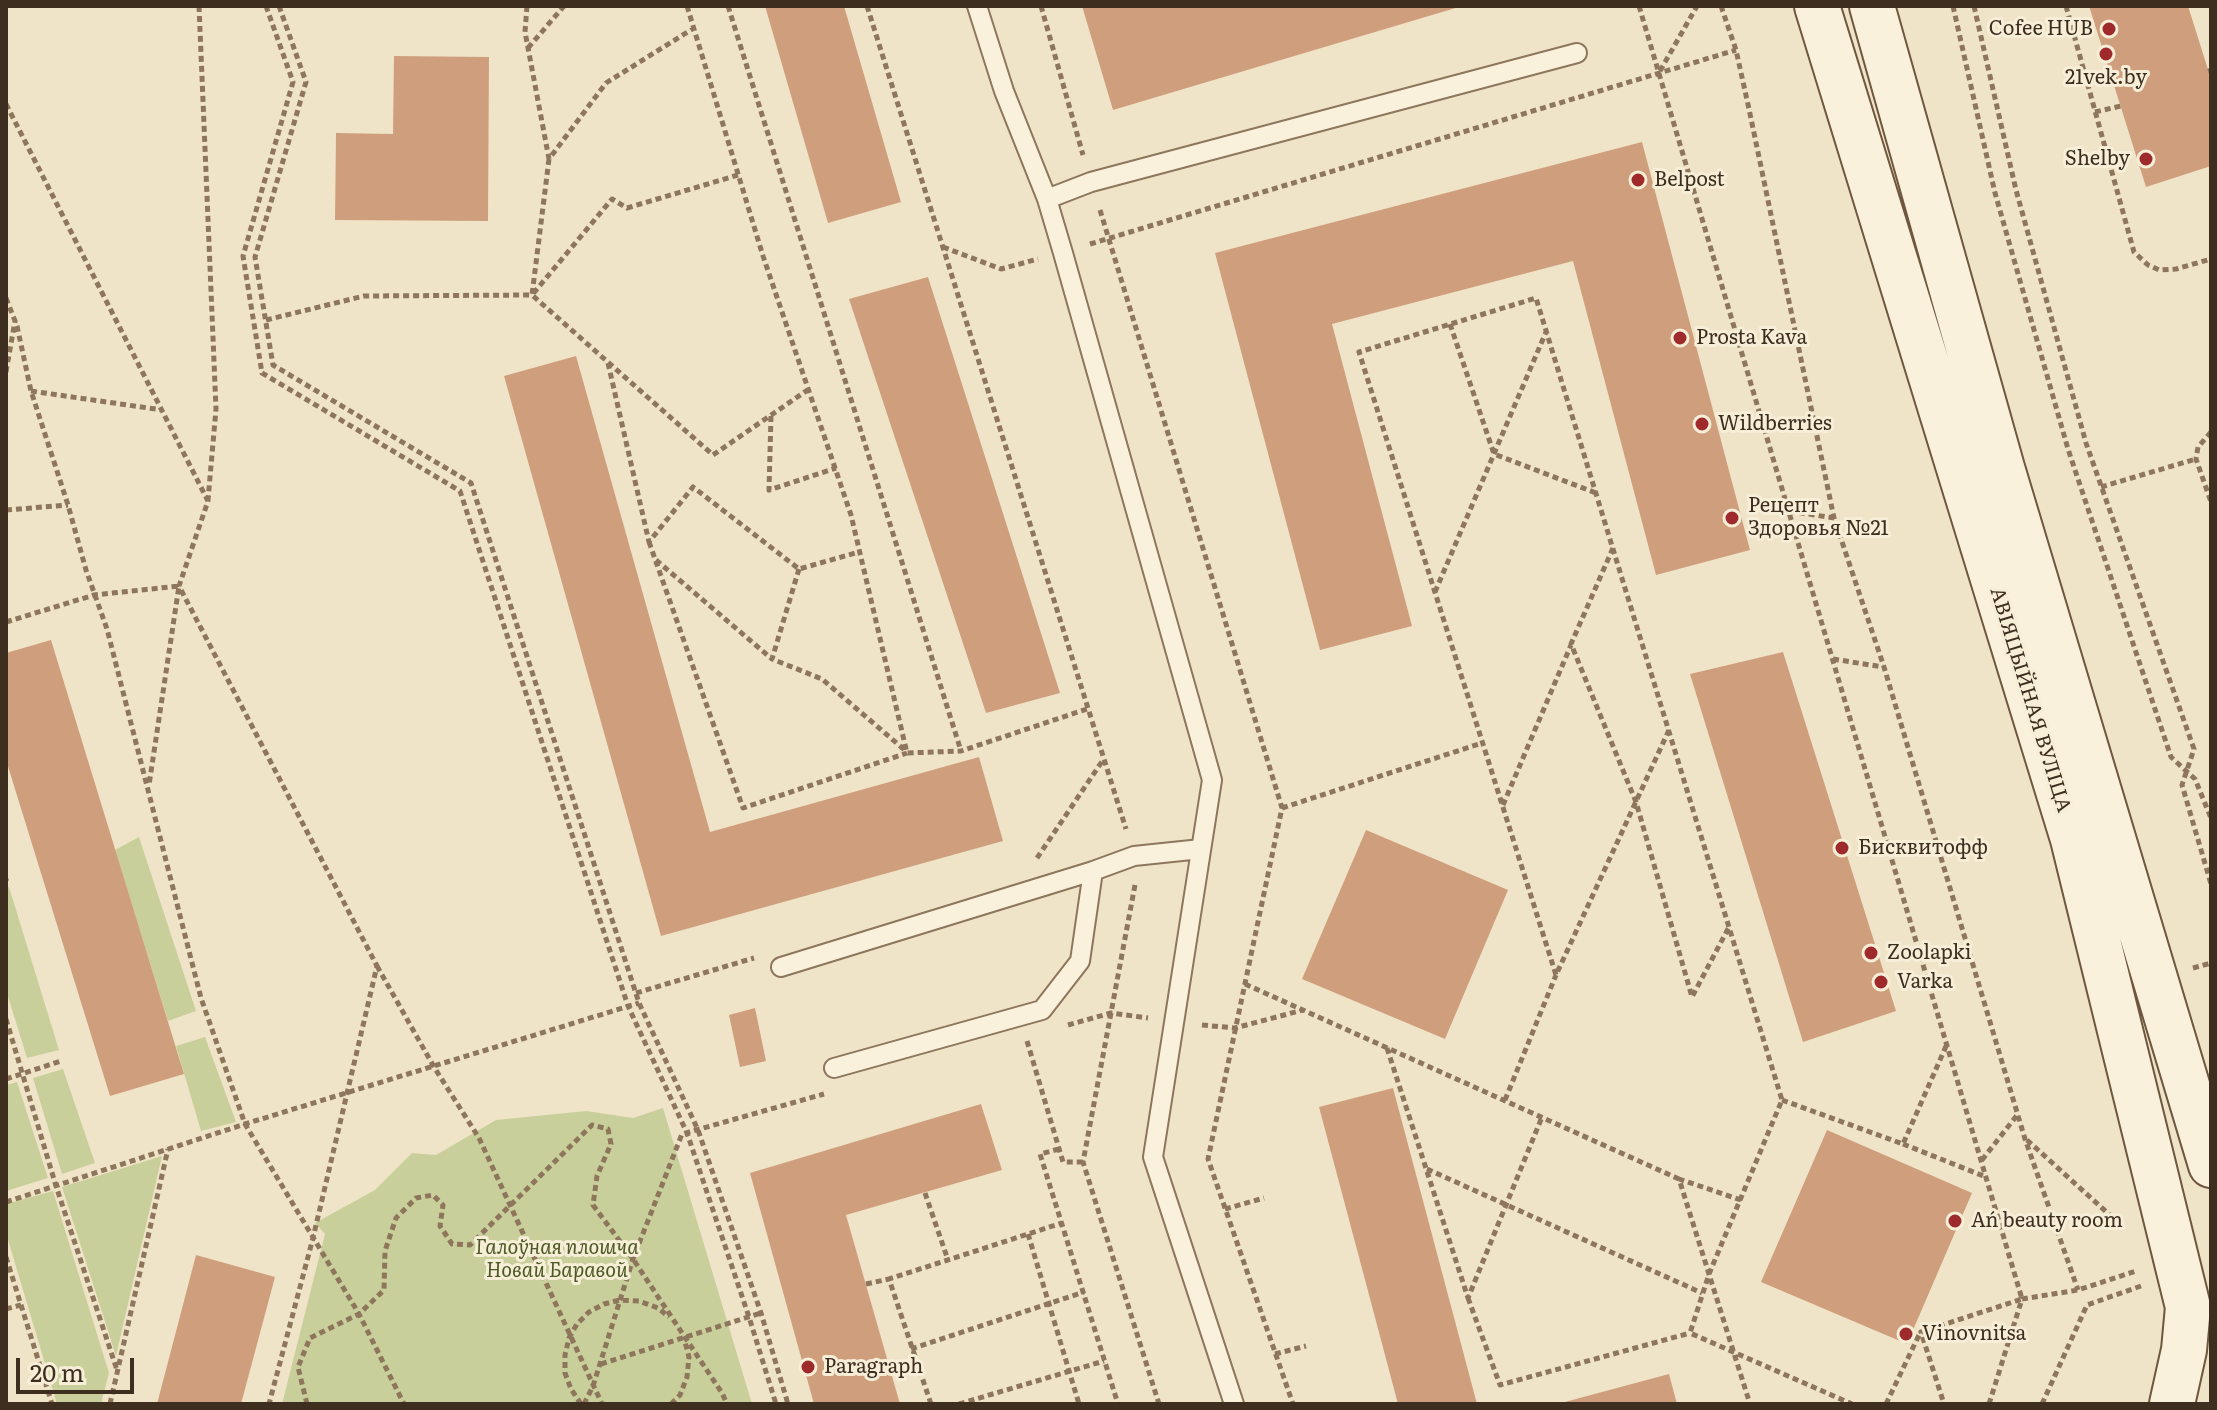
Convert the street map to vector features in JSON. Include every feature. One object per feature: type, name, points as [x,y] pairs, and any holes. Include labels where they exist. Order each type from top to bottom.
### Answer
[{"type":"main road","name":"АВІЯЦЫЙНАЯ ВУЛІЦА","points":[[1817,6],[2073,839],[2173,1264],[2188,1307],[2184,1350],[2172,1404]]},
{"type":"main road","name":"АВІЯЦЫЙНАЯ ВУЛІЦА","points":[[1872,6],[2002,468],[2211,1165]]},
{"type":"main road","points":[[2198,1404],[2211,1396]]},
{"type":"lane","points":[[977,6],[1004,91],[1047,199],[1212,780],[1153,1157],[1234,1404]]},
{"type":"lane","points":[[1047,199],[1091,182],[1577,53]]},
{"type":"lane","points":[[781,967],[1009,899],[1134,856],[1201,849]]},
{"type":"lane","points":[[834,1068],[1042,1010],[1080,961],[1093,871]]},
{"type":"path","points":[[148,790],[179,586],[208,501],[216,409],[199,6]]},
{"type":"path","points":[[266,6],[293,82],[243,256],[262,373],[460,491],[628,1006],[687,1133],[749,1317],[774,1403]]},
{"type":"path","points":[[279,6],[306,82],[255,257],[273,365],[471,483],[639,1003],[698,1130],[761,1313],[788,1404]]},
{"type":"path","points":[[527,6],[525,32],[549,159],[532,295]]},
{"type":"path","points":[[528,49],[564,6]]},
{"type":"path","points":[[687,6],[738,175],[851,515],[907,753]]},
{"type":"path","points":[[728,6],[961,751]]},
{"type":"path","points":[[867,6],[1134,856],[1137,871],[1083,1162],[1159,1404]]},
{"type":"path","points":[[1639,6],[2022,1299],[1989,1404]]},
{"type":"path","points":[[1659,72],[1697,6]]},
{"type":"path","points":[[1721,6],[1736,50],[1834,518],[1884,667],[2025,1139],[2078,1290]]},
{"type":"path","points":[[1953,6],[1995,193],[2068,449],[2171,757],[2195,779],[2211,818]]},
{"type":"path","points":[[1974,6],[2016,190],[2086,443],[2194,749],[2182,785],[2211,884]]},
{"type":"path","points":[[2066,6],[2134,252],[2159,270],[2176,269],[2211,259]]},
{"type":"path","points":[[549,159],[606,83],[694,28]]},
{"type":"path","points":[[943,247],[1001,269],[1736,50]]},
{"type":"path","points":[[6,104],[208,501]]},
{"type":"path","points":[[2095,112],[2121,106]]},
{"type":"path","points":[[532,295],[612,199],[627,208],[738,175]]},
{"type":"path","points":[[266,320],[364,296],[532,295],[713,455],[809,389]]},
{"type":"path","points":[[6,298],[15,321],[31,391],[107,629],[201,998],[245,1124],[359,1314],[404,1404]]},
{"type":"path","points":[[1556,975],[1359,352],[1536,298],[1782,1100],[1709,1274],[1690,1333]]},
{"type":"path","points":[[6,372],[15,321]]},
{"type":"path","points":[[1450,324],[1494,454]]},
{"type":"path","points":[[1435,593],[1546,330]]},
{"type":"path","points":[[607,362],[649,542],[743,808],[907,753],[961,751],[1087,709]]},
{"type":"path","points":[[31,391],[162,410]]},
{"type":"path","points":[[771,415],[769,490],[836,468]]},
{"type":"path","points":[[2211,432],[2198,447],[2196,459],[2211,502]]},
{"type":"path","points":[[1494,454],[1596,493]]},
{"type":"path","points":[[2101,487],[2196,459]]},
{"type":"path","points":[[649,542],[693,487],[799,569]]},
{"type":"path","points":[[6,510],[68,505]]},
{"type":"path","points":[[1789,511],[1834,518]]},
{"type":"path","points":[[1502,806],[1613,548]]},
{"type":"path","points":[[799,569],[859,552]]},
{"type":"path","points":[[655,560],[772,659],[822,679],[907,753]]},
{"type":"path","points":[[772,659],[799,569]]},
{"type":"path","points":[[6,622],[94,595],[179,586]]},
{"type":"path","points":[[179,586],[377,966],[434,1067],[479,1138],[602,1404]]},
{"type":"path","points":[[1571,644],[1636,802],[1692,997],[1729,926]]},
{"type":"path","points":[[1833,659],[1884,667]]},
{"type":"path","points":[[1505,1101],[1556,975],[1669,730]]},
{"type":"path","points":[[1282,808],[1482,743]]},
{"type":"path","points":[[1009,899],[1104,759]]},
{"type":"path","points":[[269,1404],[313,1238],[377,966]]},
{"type":"path","points":[[1245,984],[1679,1179],[1741,1200]]},
{"type":"path","points":[[6,1202],[245,1124],[639,1003]]},
{"type":"path","points":[[6,1019],[56,1186],[117,1370]]},
{"type":"path","points":[[1026,1037],[1063,1162],[1083,1162]]},
{"type":"path","points":[[1903,1144],[1947,1044]]},
{"type":"path","points":[[1387,1047],[1468,1298],[1500,1385],[1690,1333],[1852,1404]]},
{"type":"path","points":[[6,1079],[61,1061]]},
{"type":"path","points":[[1782,1100],[1986,1177]]},
{"type":"path","points":[[1982,1161],[2018,1114]]},
{"type":"path","points":[[1468,1298],[1542,1117]]},
{"type":"path","points":[[307,1404],[298,1367],[310,1338],[359,1314],[384,1290],[385,1251],[396,1218],[416,1198],[433,1195],[443,1205],[440,1226],[452,1244],[470,1245],[592,1125],[608,1129],[611,1144],[597,1176],[593,1205],[633,1259],[727,1404]]},
{"type":"path","points":[[673,1320],[658,1308],[639,1301],[620,1300],[589,1312],[569,1338],[565,1355],[565,1373],[571,1389],[582,1404],[593,1386],[620,1300],[633,1259],[682,1134]]},
{"type":"path","points":[[2025,1139],[2173,1264]]},
{"type":"path","points":[[110,1404],[168,1149]]},
{"type":"path","points":[[1059,1149],[1040,1154],[1118,1404]]},
{"type":"path","points":[[1426,1169],[1508,1203],[1703,1293]]},
{"type":"path","points":[[1679,1179],[1750,1404]]},
{"type":"path","points":[[925,1193],[948,1260]]},
{"type":"path","points":[[1225,1209],[1264,1198]]},
{"type":"path","points":[[866,1284],[1062,1223]]},
{"type":"path","points":[[1028,1234],[1079,1404]]},
{"type":"path","points":[[6,1257],[52,1404]]},
{"type":"path","points":[[1886,1404],[1921,1332],[2022,1299],[2078,1290],[2173,1264]]},
{"type":"path","points":[[2042,1404],[2087,1305],[2173,1264]]},
{"type":"path","points":[[889,1279],[931,1404]]},
{"type":"path","points":[[911,1349],[1084,1292]]},
{"type":"path","points":[[6,1309],[21,1305]]},
{"type":"path","points":[[600,1364],[761,1313]]},
{"type":"path","points":[[1921,1332],[1944,1404]]},
{"type":"path","points":[[671,1404],[680,1395],[687,1377],[689,1357],[684,1337]]},
{"type":"path","points":[[1275,1354],[1306,1346]]},
{"type":"path","points":[[959,1404],[1104,1361]]},
{"type":"path","points":[[774,1403],[782,1386]]},
{"type":"green space","points":[[139,837],[196,1011],[168,1021],[115,850]]},
{"type":"green space","points":[[9,887],[59,1050],[27,1058],[6,990],[6,888]]},
{"type":"green space","points":[[205,1037],[236,1122],[201,1131],[176,1046]]},
{"type":"green space","points":[[63,1069],[95,1163],[62,1174],[33,1078]]},
{"type":"green space","points":[[17,1082],[48,1178],[6,1191],[6,1085]]},
{"type":"green space","name":"Галоўная плошча Новай Баравой","points":[[663,1108],[752,1404],[282,1404],[325,1234],[315,1223],[375,1190],[412,1153],[436,1155],[496,1120],[586,1111],[633,1118]]},
{"type":"green space","points":[[162,1156],[116,1356],[62,1187]]},
{"type":"green space","points":[[53,1191],[109,1373],[101,1404],[57,1404],[6,1233],[6,1204]]},
{"type":"building","points":[[765,6],[844,6],[901,202],[828,223]]},
{"type":"building","points":[[1082,6],[1459,6],[1459,7],[1113,110]]},
{"type":"building","points":[[2089,6],[2188,6],[2211,79],[2211,166],[2146,187]]},
{"type":"building","points":[[394,56],[489,57],[488,221],[335,220],[336,133],[393,134]]},
{"type":"building","points":[[1642,142],[1750,550],[1656,575],[1573,261],[1332,324],[1412,626],[1320,650],[1215,253]]},
{"type":"building","points":[[928,277],[1060,693],[986,713],[849,299]]},
{"type":"building","points":[[576,356],[710,832],[979,757],[1003,841],[661,936],[504,376]]},
{"type":"building","points":[[51,640],[184,1074],[110,1096],[6,760],[6,653]]},
{"type":"building","points":[[1783,652],[1896,1011],[1803,1042],[1690,674]]},
{"type":"building","points":[[1366,830],[1508,890],[1445,1039],[1302,979]]},
{"type":"building","points":[[755,1008],[766,1061],[740,1067],[729,1015]]},
{"type":"building","points":[[1393,1088],[1477,1404],[1398,1404],[1319,1107]]},
{"type":"building","points":[[981,1104],[1002,1170],[846,1215],[900,1404],[814,1404],[750,1173]]},
{"type":"building","points":[[1827,1130],[1972,1193],[1907,1344],[1761,1282]]},
{"type":"building","points":[[196,1255],[275,1277],[241,1404],[157,1404]]},
{"type":"building","points":[[1669,1374],[1677,1404],[1561,1404],[1561,1403]]},
{"type":"place","name":"Cofee HUB","points":[[2109,29]]},
{"type":"place","name":"21vek.by","points":[[2106,54]]},
{"type":"place","name":"Shelby","points":[[2146,159]]},
{"type":"place","name":"Belpost","points":[[1638,180]]},
{"type":"place","name":"Prosta Kava","points":[[1680,338]]},
{"type":"place","name":"Wildberries","points":[[1702,424]]},
{"type":"place","name":"Рецепт Здоровья №21","points":[[1732,518]]},
{"type":"place","name":"Бисквитофф","points":[[1842,848]]},
{"type":"place","name":"Zoolapki","points":[[1871,953]]},
{"type":"place","name":"Varka","points":[[1881,982]]},
{"type":"place","name":"Ań beauty room","points":[[1955,1221]]},
{"type":"place","name":"Vinovnitsa","points":[[1906,1334]]},
{"type":"place","name":"Paragraph","points":[[808,1367]]}]
